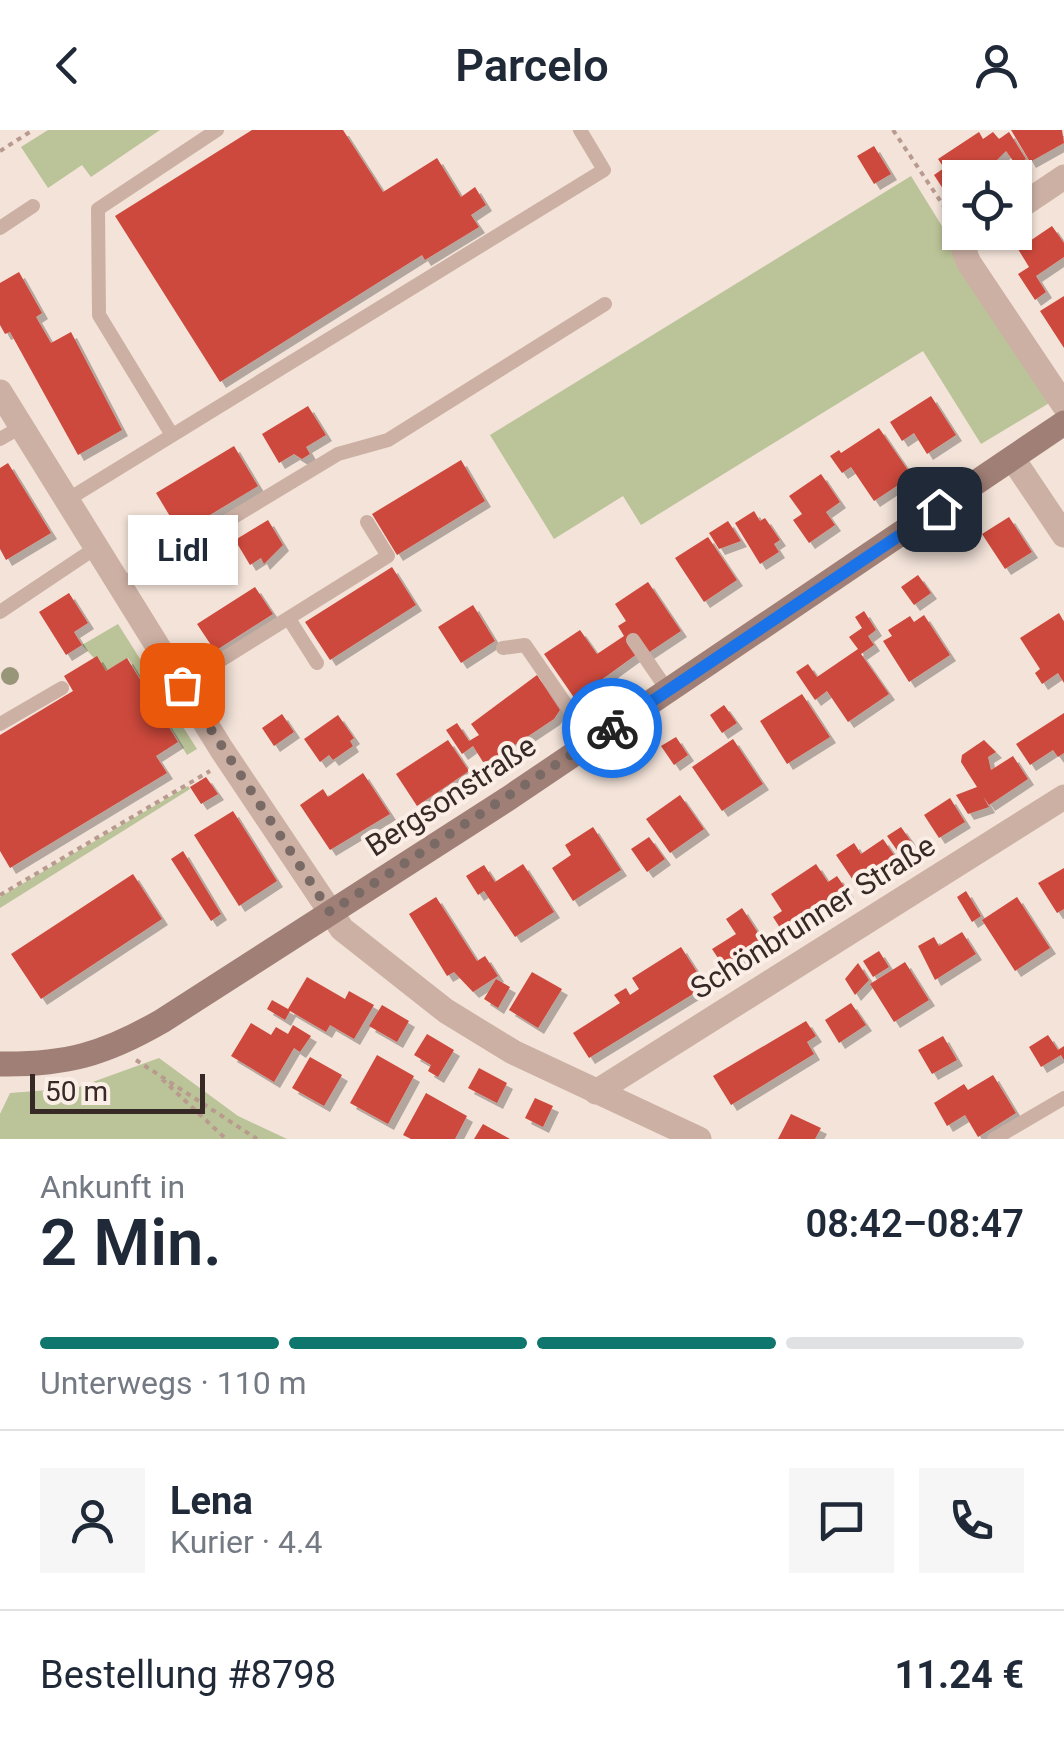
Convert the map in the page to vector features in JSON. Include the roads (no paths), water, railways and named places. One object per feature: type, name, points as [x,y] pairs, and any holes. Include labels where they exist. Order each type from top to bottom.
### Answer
[{"type":"street","points":[[1032,199],[1064,177]]},
{"type":"street","points":[[975,250],[1064,404]]},
{"type":"street","points":[[1,396],[10,433],[67,500],[330,912],[373,955],[446,1011],[513,1052],[699,1139]]},
{"type":"street","name":"Bergsonstraße","points":[[0,1064],[82,1059],[125,1042],[592,742],[1064,424]]},
{"type":"street","points":[[1013,458],[1064,536]]},
{"type":"street","name":"Schönbrunner Straße","points":[[596,1092],[1064,797]]},
{"type":"lane","points":[[172,435],[99,315],[98,208],[217,130]]},
{"type":"lane","points":[[67,500],[604,170],[580,130]]},
{"type":"lane","points":[[0,228],[33,206]]},
{"type":"lane","points":[[121,585],[338,454],[388,440],[604,304]]},
{"type":"lane","points":[[182,685],[388,556],[367,522]]},
{"type":"lane","points":[[0,612],[97,548]]},
{"type":"lane","points":[[289,619],[317,664]]},
{"type":"lane","points":[[633,640],[668,691]]},
{"type":"lane","points":[[504,648],[525,644],[592,742]]},
{"type":"lane","points":[[0,724],[62,688]]},
{"type":"lane","points":[[994,1139],[1064,1098]]},
{"type":"place","name":"Lidl","points":[[182,685]]}]
